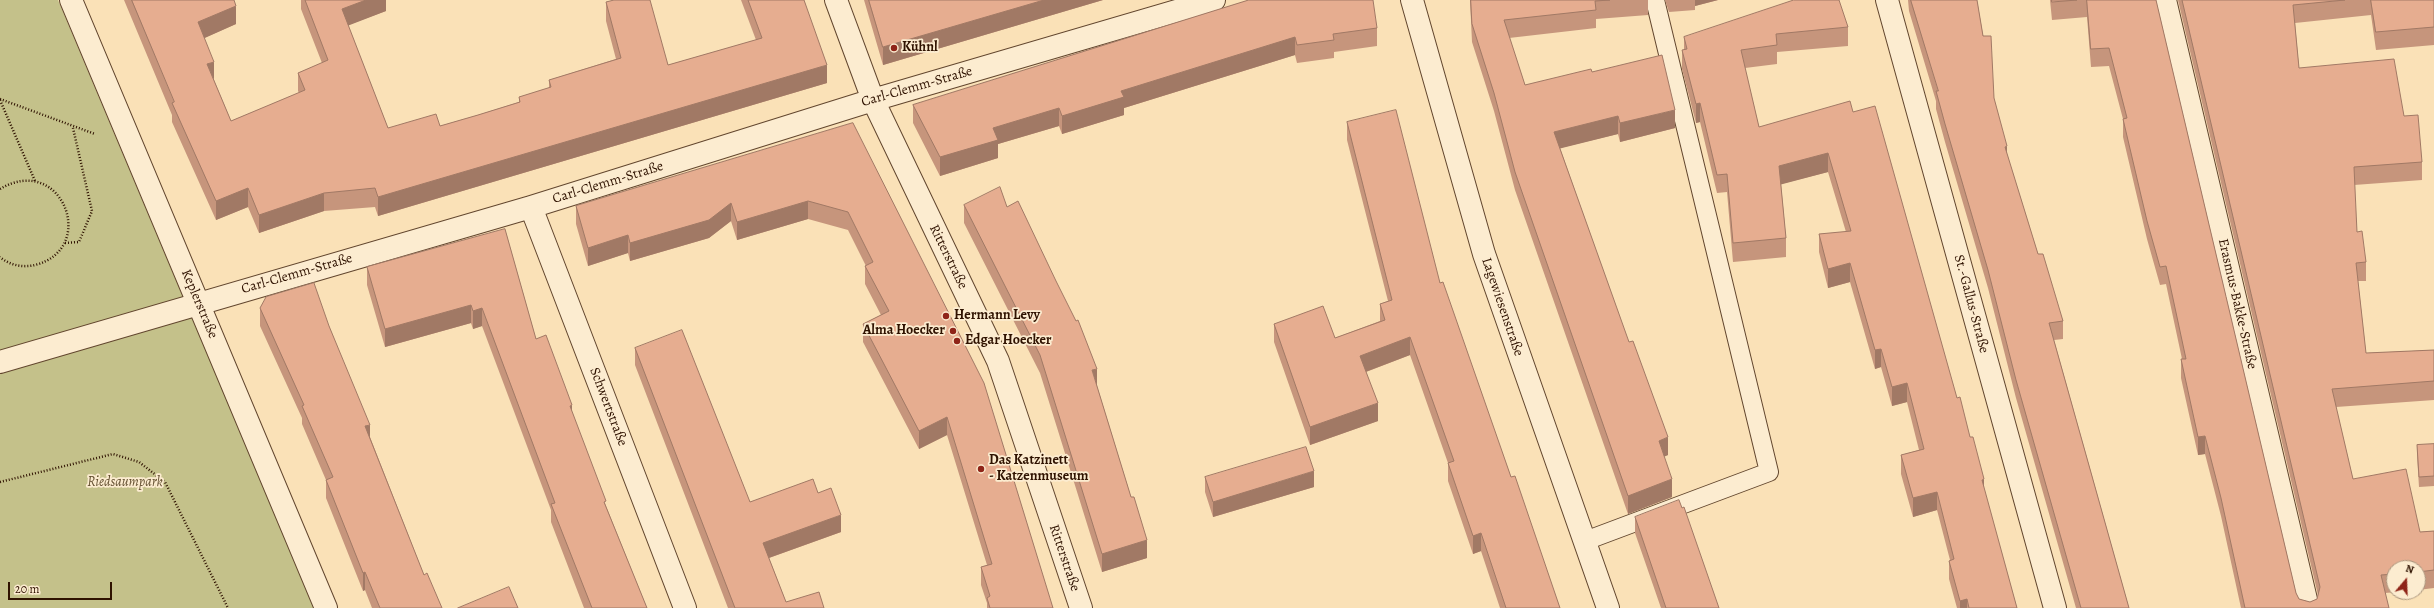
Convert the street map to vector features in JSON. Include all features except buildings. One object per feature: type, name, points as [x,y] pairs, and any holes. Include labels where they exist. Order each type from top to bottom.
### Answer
[{"type":"street","name":"Keplerstraße","points":[[71,0],[326,608]]},
{"type":"street","name":"Ritterstraße","points":[[836,0],[873,100],[998,361],[1081,608]]},
{"type":"street","name":"Carl-Clemm-Straße","points":[[0,362],[531,207],[873,100],[1214,0]]},
{"type":"street","name":"Lagewiesenstraße","points":[[1412,0],[1484,254],[1608,608]]},
{"type":"street","name":"St.-Gallus-Straße","points":[[1887,0],[2055,608]]},
{"type":"street","name":"Erasmus-Bakke-Straße","points":[[2165,0],[2308,608]]},
{"type":"street","name":"Schwertstraße","points":[[531,207],[685,608]]},
{"type":"lane","points":[[1585,541],[1769,472],[1655,0]]},
{"type":"path","points":[[0,99],[73,128],[132,145]]},
{"type":"path","points":[[0,99],[36,181]]},
{"type":"path","points":[[64,244],[79,242],[92,211],[73,128]]},
{"type":"path","points":[[0,189],[22,180],[36,181],[48,186],[58,194],[65,205],[69,218],[69,231],[64,244],[56,255],[44,263],[30,266],[16,265],[1,259]]},
{"type":"path","points":[[0,482],[113,454],[140,462],[165,482],[228,608]]},
{"type":"green space","name":"Riedsaumpark","points":[[0,0],[58,0],[314,608],[0,608]]},
{"type":"place","name":"Kühnl","points":[[894,48]]},
{"type":"place","name":"Hermann Levy","points":[[946,316]]},
{"type":"place","name":"Alma Hoecker","points":[[953,331]]},
{"type":"place","name":"Edgar Hoecker","points":[[957,341]]},
{"type":"place","name":"Das Katzinett - Katzenmuseum","points":[[981,469]]}]
